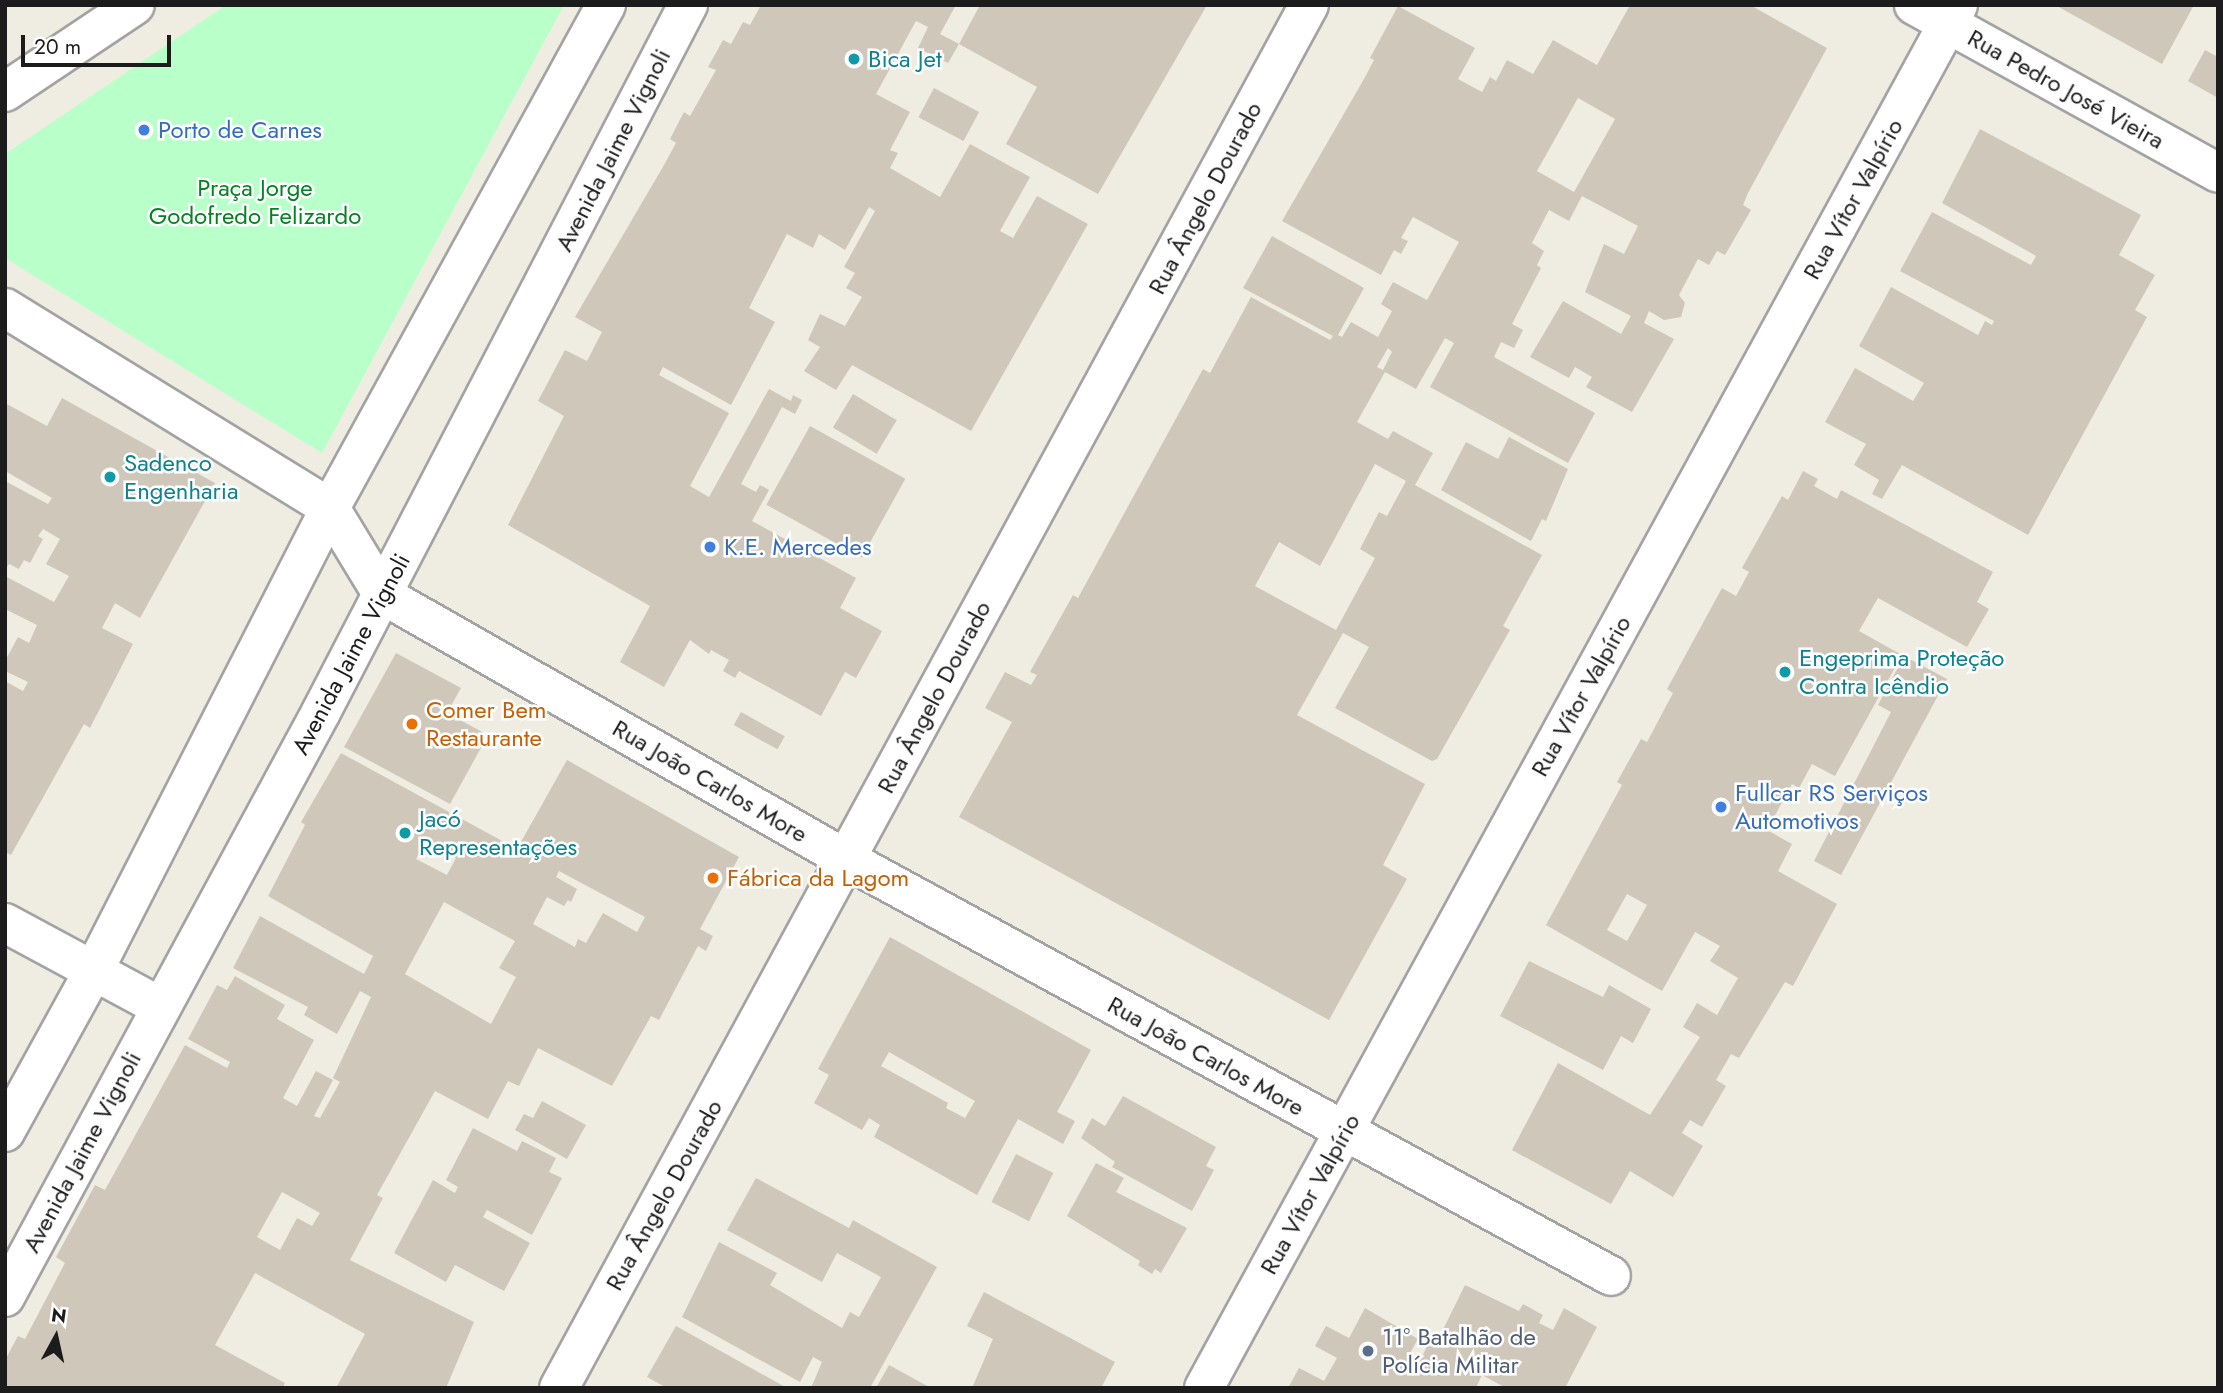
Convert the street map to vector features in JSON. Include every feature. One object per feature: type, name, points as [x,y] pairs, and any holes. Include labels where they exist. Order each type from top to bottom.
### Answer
[{"type":"street","points":[[5,92],[135,5]]},
{"type":"street","points":[[5,1132],[94,970],[330,508],[606,5]]},
{"type":"street","name":"Avenida Jaime Vignoli","points":[[5,1297],[159,1006],[383,595],[688,5]]},
{"type":"street","name":"Rua Ângelo Dourado","points":[[559,1388],[1309,5]]},
{"type":"street","name":"Rua Pedro José Vieira","points":[[1914,5],[1953,15],[2218,173]]},
{"type":"street","name":"Rua Vítor Valpírio","points":[[1204,1388],[1953,15]]},
{"type":"street","name":"Rua João Carlos More","points":[[5,308],[330,508],[383,595],[846,859],[1611,1276]]},
{"type":"street","points":[[5,923],[159,1006]]},
{"type":"green space","name":"Praça Jorge Godofredo Felizardo","points":[[226,5],[564,5],[322,453],[5,258],[5,154]]},
{"type":"building","points":[[761,5],[956,5],[940,34],[959,44],[948,63],[918,48],[928,27],[916,21],[876,94],[910,112],[890,150],[898,153],[890,168],[940,197],[970,144],[1030,177],[1000,231],[1013,238],[1037,196],[1088,224],[971,431],[852,365],[836,390],[804,371],[820,347],[808,340],[820,314],[845,326],[862,297],[846,288],[855,273],[844,267],[875,211],[869,207],[845,250],[819,234],[813,248],[787,234],[749,308],[775,322],[731,405],[663,367],[659,375],[729,413],[690,486],[709,497],[769,389],[791,401],[793,395],[802,400],[795,414],[782,407],[741,484],[756,492],[760,485],[769,490],[752,521],[856,578],[840,608],[882,631],[856,678],[845,672],[821,716],[739,671],[735,678],[723,671],[729,660],[711,650],[709,654],[690,640],[664,687],[620,662],[650,606],[508,525],[564,416],[538,401],[565,350],[587,361],[602,332],[575,317],[676,143],[670,139],[684,112],[690,116],[716,70],[708,67],[723,40],[731,44],[743,22],[750,25]]},
{"type":"building","points":[[980,5],[1207,5],[1098,194],[1006,144],[1037,87],[959,44]]},
{"type":"building","points":[[1630,5],[1750,5],[1827,48],[1748,193],[1743,205],[1751,210],[1725,255],[1717,251],[1709,265],[1698,259],[1679,295],[1685,303],[1681,317],[1664,320],[1649,311],[1644,323],[1674,339],[1632,412],[1586,387],[1592,377],[1575,367],[1569,378],[1530,357],[1563,301],[1621,334],[1631,316],[1585,292],[1604,244],[1624,254],[1638,226],[1582,196],[1569,221],[1549,210],[1532,243],[1544,251],[1537,265],[1541,268],[1512,324],[1523,330],[1514,348],[1501,342],[1494,357],[1595,413],[1568,463],[1430,387],[1454,343],[1445,338],[1416,389],[1385,372],[1357,422],[1388,439],[1393,431],[1433,453],[1415,485],[1542,555],[1503,626],[1510,630],[1437,759],[1432,761],[1335,708],[1369,647],[1343,633],[1297,715],[1425,784],[1383,865],[1407,879],[1329,1020],[959,817],[1012,722],[985,708],[1005,672],[1031,685],[1037,675],[1030,672],[1073,595],[1078,598],[1203,369],[1210,373],[1251,297],[1330,340],[1333,336],[1243,288],[1272,236],[1364,288],[1338,335],[1342,337],[1351,322],[1378,337],[1392,311],[1381,304],[1393,282],[1427,300],[1459,242],[1413,217],[1401,238],[1408,241],[1401,254],[1394,250],[1381,275],[1282,221],[1364,79],[1374,60],[1370,58],[1398,6],[1475,48],[1458,79],[1482,92],[1490,77],[1496,81],[1507,60],[1533,74],[1553,40],[1597,65]],"holes":[[[1578,98],[1615,119],[1574,192],[1537,171]],[[1388,348],[1392,352],[1383,370],[1377,367]],[[1375,464],[1406,481],[1387,516],[1379,512],[1360,549],[1375,558],[1336,630],[1255,586],[1279,542],[1320,566]]]},
{"type":"building","points":[[2055,5],[2194,5],[2162,64]]},
{"type":"building","points":[[2205,50],[2218,57],[2218,98],[2188,81]]},
{"type":"building","points":[[934,88],[979,112],[964,141],[919,117]]},
{"type":"building","points":[[1980,129],[2141,215],[2119,255],[2155,275],[2135,310],[2147,317],[2028,535],[1902,465],[1882,499],[1872,494],[1879,480],[1854,465],[1866,444],[1825,422],[1855,368],[1913,401],[1924,383],[1859,346],[1891,287],[1978,335],[1985,321],[1992,325],[1994,321],[1900,271],[1932,212],[2031,265],[2036,256],[1942,203]]},
{"type":"building","points":[[853,394],[897,420],[877,454],[833,427]]},
{"type":"building","points":[[62,398],[215,483],[140,618],[115,603],[102,628],[133,644],[90,728],[84,724],[11,855],[5,852],[5,681],[23,691],[28,682],[5,671],[5,661],[18,637],[29,643],[37,625],[5,609],[5,576],[54,602],[69,576],[46,564],[60,539],[43,529],[38,536],[43,539],[30,563],[24,560],[19,569],[9,564],[5,570],[5,481],[48,504],[52,498],[5,471],[5,403],[47,426]]},
{"type":"building","points":[[810,426],[905,479],[862,558],[766,505]]},
{"type":"building","points":[[1509,437],[1568,469],[1546,521],[1542,519],[1531,541],[1441,490],[1466,442],[1498,459]]},
{"type":"building","points":[[1803,471],[1818,479],[1814,486],[1837,499],[1841,490],[1993,572],[1977,602],[1989,609],[1967,647],[1878,598],[1859,631],[1902,655],[1835,776],[1812,764],[1799,788],[1792,784],[1767,830],[1792,844],[1778,871],[1837,904],[1793,986],[1785,982],[1739,1058],[1731,1054],[1716,1080],[1726,1086],[1702,1127],[1690,1120],[1682,1133],[1703,1146],[1673,1197],[1630,1171],[1611,1204],[1512,1150],[1558,1063],[1650,1115],[1700,1037],[1683,1027],[1697,1003],[1717,1015],[1738,978],[1710,961],[1720,946],[1695,932],[1662,991],[1546,925],[1622,785],[1617,782],[1641,739],[1647,742],[1673,693],[1667,689],[1722,588],[1736,596],[1749,572],[1742,568],[1782,496],[1788,500]],"holes":[[[1627,894],[1647,905],[1627,941],[1607,930]]]},
{"type":"building","name":"Comer Bem Restaurante","points":[[396,653],[461,688],[447,713],[488,735],[450,804],[344,747]]},
{"type":"building","points":[[1904,656],[1947,679],[1841,875],[1814,861],[1891,712],[1878,705]]},
{"type":"building","points":[[741,712],[785,736],[777,749],[734,725]]},
{"type":"building","points":[[341,753],[517,849],[567,760],[739,857],[700,929],[713,936],[706,951],[698,946],[659,1020],[651,1016],[612,1086],[538,1048],[519,1086],[508,1081],[488,1119],[435,1091],[377,1195],[383,1198],[350,1260],[474,1322],[446,1388],[336,1388],[365,1334],[255,1273],[215,1345],[285,1383],[283,1388],[5,1388],[5,1360],[18,1336],[25,1339],[65,1263],[56,1257],[95,1185],[105,1190],[185,1045],[227,1068],[230,1062],[188,1039],[217,985],[227,990],[235,976],[285,1005],[277,1019],[314,1040],[283,1098],[297,1106],[316,1071],[333,1080],[314,1116],[320,1118],[340,1082],[333,1078],[371,997],[360,991],[337,1034],[304,1015],[308,1007],[233,968],[260,916],[364,974],[373,956],[268,896],[305,825],[301,822]],"holes":[[[425,842],[456,858],[447,875],[416,859]],[[559,871],[645,917],[637,932],[603,913],[586,943],[578,939],[575,947],[533,924],[547,897],[564,906],[568,900],[571,902],[577,889],[556,877]],[[444,902],[515,941],[499,968],[516,977],[491,1024],[405,974]],[[282,1192],[320,1213],[312,1226],[297,1218],[280,1250],[257,1237]]]},
{"type":"building","points":[[890,937],[1091,1050],[1057,1112],[1075,1121],[1063,1144],[1018,1119],[977,1195],[874,1137],[880,1125],[869,1118],[862,1130],[814,1103],[829,1075],[818,1069]],"holes":[[[889,1052],[975,1101],[965,1118],[946,1108],[948,1103],[881,1066]]]},
{"type":"building","points":[[1529,961],[1603,997],[1609,985],[1651,1009],[1633,1043],[1621,1036],[1603,1070],[1500,1016]]},
{"type":"building","points":[[1123,1096],[1216,1147],[1206,1166],[1214,1170],[1192,1211],[1112,1167],[1115,1162],[1081,1138],[1092,1118],[1105,1126]]},
{"type":"building","points":[[542,1101],[586,1125],[567,1159],[515,1130],[524,1114],[533,1118]]},
{"type":"building","points":[[473,1128],[517,1151],[522,1141],[556,1158],[549,1172],[562,1178],[532,1235],[487,1210],[483,1217],[530,1243],[504,1291],[455,1265],[446,1282],[394,1253],[433,1180],[455,1193],[458,1187],[446,1180]]},
{"type":"building","points":[[1016,1154],[1053,1173],[1029,1221],[991,1202]]},
{"type":"building","points":[[1096,1163],[1124,1178],[1116,1192],[1187,1228],[1161,1273],[1155,1269],[1152,1274],[1138,1265],[1140,1261],[1067,1216]]},
{"type":"building","points":[[756,1178],[849,1228],[853,1220],[937,1267],[870,1388],[811,1388],[822,1362],[813,1357],[800,1382],[682,1317],[719,1242],[777,1273],[770,1285],[842,1328],[850,1312],[859,1317],[881,1277],[837,1253],[822,1282],[727,1230]]},
{"type":"building","points":[[1465,1285],[1519,1311],[1523,1304],[1543,1315],[1539,1323],[1553,1330],[1564,1308],[1597,1327],[1565,1388],[1506,1388],[1482,1375],[1476,1388],[1288,1388],[1299,1368],[1324,1381],[1337,1358],[1315,1346],[1326,1326],[1349,1338],[1365,1308],[1418,1339],[1409,1355],[1420,1361],[1428,1344],[1434,1348]]},
{"type":"building","points":[[984,1292],[1115,1362],[1101,1388],[972,1388],[993,1339],[967,1326]]},
{"type":"building","points":[[676,1326],[787,1388],[667,1388],[647,1377]]},
{"type":"building","points":[[889,1365],[931,1388],[876,1388]]},
{"type":"place","name":"Bica Jet","points":[[854,59]]},
{"type":"place","name":"Porto de Carnes","points":[[144,130]]},
{"type":"place","name":"Sadenco Engenharia","points":[[110,477]]},
{"type":"place","name":"K.E. Mercedes","points":[[710,547]]},
{"type":"place","name":"Engeprima Proteção Contra Icêndio","points":[[1785,672]]},
{"type":"place","name":"Comer Bem Restaurante","points":[[412,724]]},
{"type":"place","name":"Fullcar RS Serviços Automotivos","points":[[1721,807]]},
{"type":"place","name":"Jacó Representações","points":[[405,833]]},
{"type":"place","name":"Fábrica da Lagom","points":[[713,878]]},
{"type":"place","name":"11º Batalhão de Polícia Militar","points":[[1368,1351]]}]
